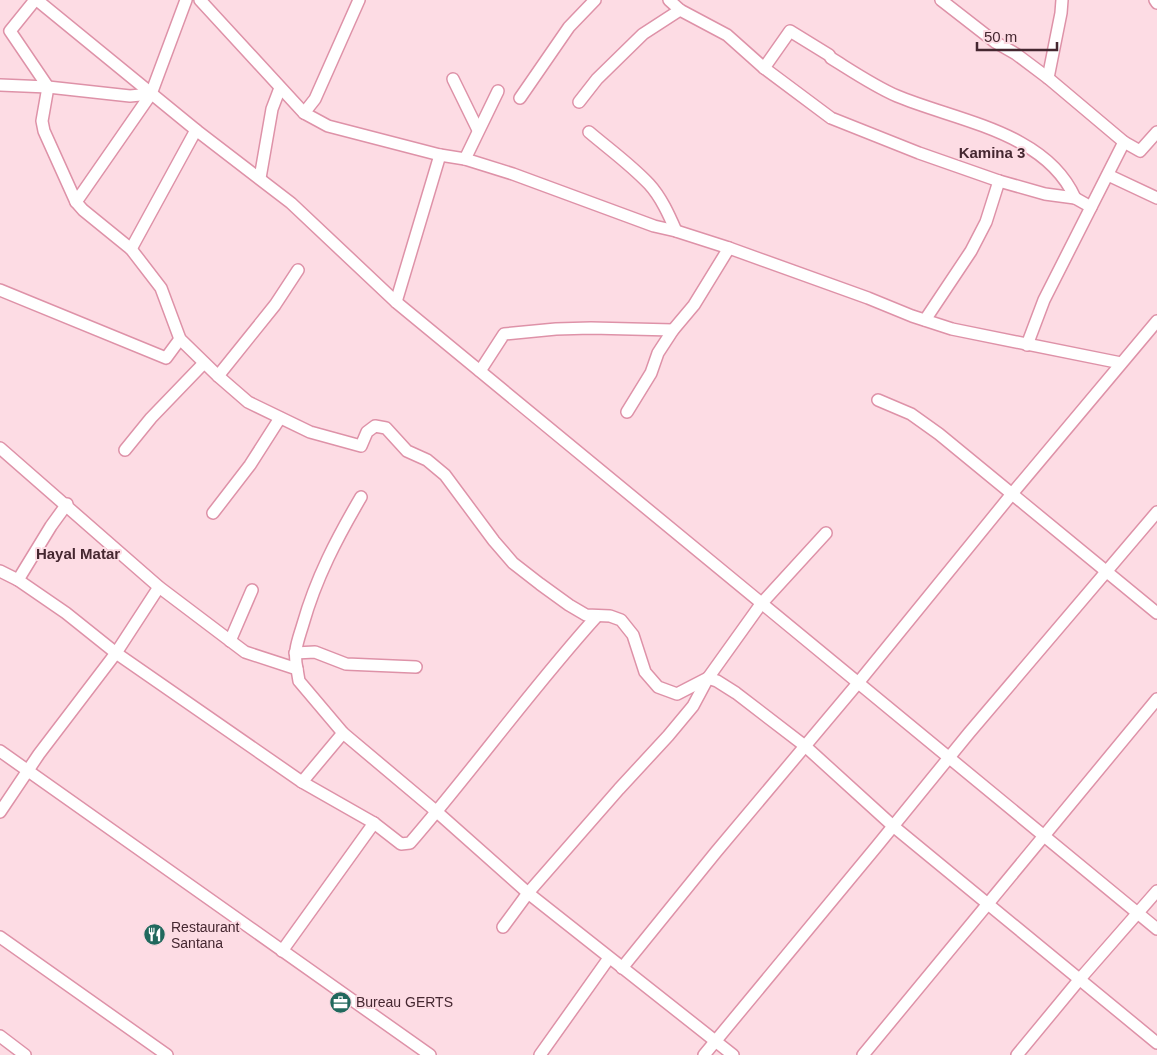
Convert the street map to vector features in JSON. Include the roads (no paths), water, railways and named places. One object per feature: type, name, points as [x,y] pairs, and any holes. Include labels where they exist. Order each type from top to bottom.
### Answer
[{"type":"street","points":[[76,202],[151,94],[186,0]]},
{"type":"street","points":[[200,0],[304,113],[328,126],[440,155],[465,158],[654,226],[729,248],[952,329],[1121,363]]},
{"type":"street","points":[[304,113],[315,99],[359,0]]},
{"type":"street","points":[[520,98],[569,27],[595,0]]},
{"type":"street","points":[[669,0],[680,10],[727,35],[764,68],[831,118],[919,154],[1045,194],[1075,198],[1091,207]]},
{"type":"street","points":[[941,0],[996,42],[1016,54],[1048,78],[1124,142],[1140,151],[1157,132]]},
{"type":"street","points":[[1048,78],[1062,0]]},
{"type":"street","points":[[1157,929],[396,302],[291,203],[151,94],[43,2],[10,30],[48,87],[42,121],[44,131],[76,202],[83,210],[131,249],[161,288],[180,339],[218,376],[248,402],[310,432],[361,446],[367,432],[375,426],[386,428],[406,451],[427,460],[445,475],[494,541],[513,563],[569,605],[586,615],[610,616],[621,620],[633,635],[645,672],[658,687],[677,694],[708,678],[717,681],[736,693],[805,746],[893,826],[1157,1044]]},
{"type":"street","points":[[580,102],[597,78],[643,34],[680,10]]},
{"type":"street","points":[[764,68],[790,31],[831,58],[897,96],[988,128],[1007,136],[1039,154],[1070,186],[1075,198]]},
{"type":"street","points":[[453,78],[478,130]]},
{"type":"street","points":[[0,85],[48,87],[130,96],[151,94]]},
{"type":"street","points":[[260,178],[272,109],[280,88]]},
{"type":"street","points":[[465,158],[498,91]]},
{"type":"street","points":[[131,249],[196,130]]},
{"type":"street","points":[[589,132],[650,184],[666,209],[676,231]]},
{"type":"street","points":[[1027,345],[1044,300],[1124,142]]},
{"type":"street","points":[[396,302],[440,155]]},
{"type":"street","points":[[1108,175],[1157,198]]},
{"type":"street","points":[[925,320],[971,250],[986,222],[998,180]]},
{"type":"street","points":[[627,412],[651,374],[658,353],[673,330],[694,305],[729,248]]},
{"type":"street","points":[[218,376],[276,305],[298,270]]},
{"type":"street","points":[[0,290],[166,358],[180,339]]},
{"type":"street","points":[[622,968],[1011,495],[1157,321]]},
{"type":"street","points":[[480,371],[504,334],[591,328],[673,330]]},
{"type":"street","points":[[125,450],[151,418],[204,363]]},
{"type":"street","points":[[878,400],[911,414],[939,434],[1157,613]]},
{"type":"street","points":[[213,513],[250,466],[280,418]]},
{"type":"street","points":[[0,448],[67,504],[160,587],[230,641],[245,652],[297,669]]},
{"type":"street","points":[[361,497],[324,564],[310,600],[295,653],[300,681],[343,733],[528,892],[733,1055]]},
{"type":"street","points":[[18,580],[51,526],[67,504]]},
{"type":"street","points":[[704,1055],[949,758],[1157,512]]},
{"type":"street","points":[[503,927],[528,892],[693,706],[708,678],[761,604],[826,532]]},
{"type":"street","points":[[0,571],[18,580],[66,613],[116,653],[302,782],[374,823],[401,844],[410,843],[437,812],[558,660],[597,616]]},
{"type":"street","points":[[0,812],[39,754],[116,653],[160,587]]},
{"type":"street","points":[[230,641],[252,590]]},
{"type":"street","points":[[295,653],[315,652],[346,664],[416,667]]},
{"type":"street","points":[[863,1055],[1157,699]]},
{"type":"street","points":[[302,782],[343,733]]},
{"type":"street","points":[[0,751],[430,1055]]},
{"type":"street","points":[[282,951],[374,823]]},
{"type":"street","points":[[1017,1055],[1079,980],[1157,891]]},
{"type":"street","points":[[0,937],[167,1055]]},
{"type":"street","points":[[540,1055],[609,958]]},
{"type":"street","points":[[0,1036],[25,1055]]},
{"type":"place","name":"Restaurant Santana","points":[[155,935]]},
{"type":"place","name":"Bureau GERTS","points":[[340,1002]]},
{"type":"district","name":"Kamina 3","points":[[992,153]]},
{"type":"district","name":"Hayal Matar","points":[[78,554]]}]
